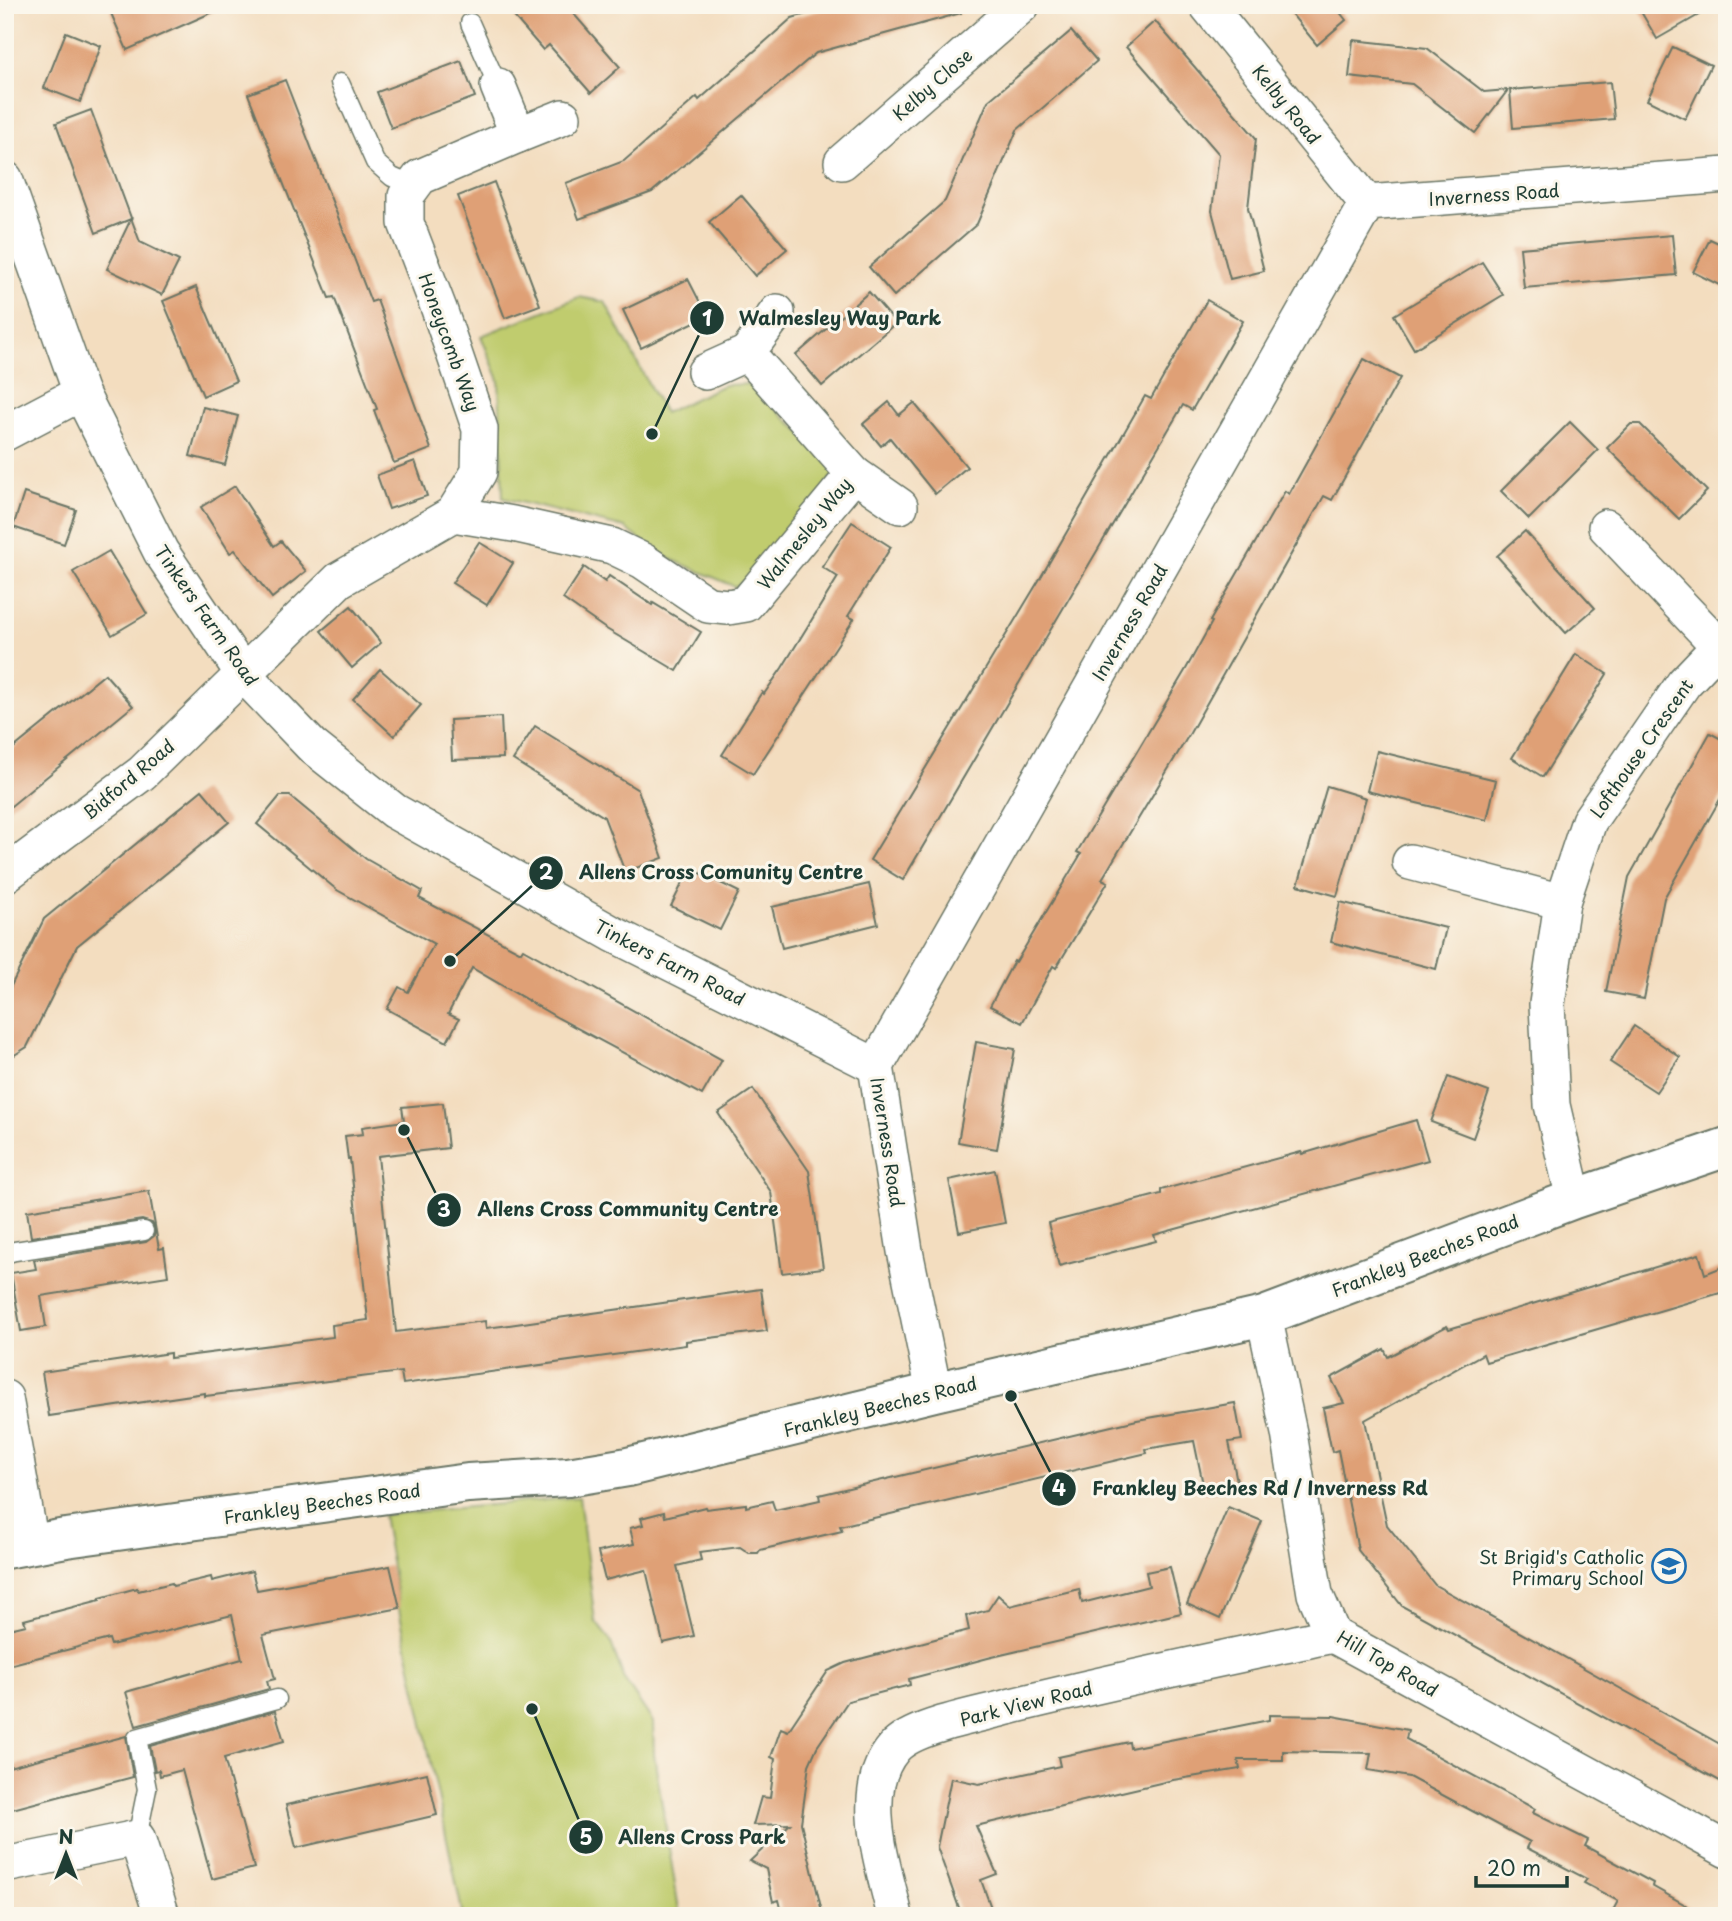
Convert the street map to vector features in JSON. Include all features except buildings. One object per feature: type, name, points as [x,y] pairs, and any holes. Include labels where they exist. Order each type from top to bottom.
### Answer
[{"type":"street","name":"Kelby Close","points":[[842,162],[1022,5]]},
{"type":"street","name":"Kelby Road","points":[[1207,5],[1367,203]]},
{"type":"street","points":[[498,86],[518,135]]},
{"type":"street","points":[[414,186],[420,177],[563,117]]},
{"type":"street","name":"Inverness Road","points":[[934,1392],[905,1251],[876,1066],[1367,203],[1727,175]]},
{"type":"street","name":"Tinkers Farm Road","points":[[5,179],[81,393],[161,552],[244,675],[312,746],[394,811],[613,934],[876,1066]]},
{"type":"street","name":"Honeycomb Way","points":[[244,675],[339,580],[453,514],[479,472],[480,429],[406,223],[406,196],[414,186]]},
{"type":"street","points":[[705,372],[747,353],[777,312]]},
{"type":"street","name":"Walmesley Way","points":[[453,514],[612,546],[643,561],[708,605],[728,607],[746,604],[854,474],[747,353]]},
{"type":"street","points":[[5,433],[81,393]]},
{"type":"street","points":[[854,474],[900,506]]},
{"type":"street","points":[[1606,527],[1723,642]]},
{"type":"street","name":"Lofthouse Crescent","points":[[1574,1199],[1552,1105],[1547,1004],[1562,902],[1590,821],[1684,683],[1723,642]]},
{"type":"street","name":"Bidford Road","points":[[5,875],[142,773],[244,675]]},
{"type":"street","points":[[1410,862],[1562,902]]},
{"type":"street","name":"Frankley Beeches Road","points":[[18,1546],[468,1483],[568,1477],[628,1467],[934,1392],[1264,1316],[1574,1199],[1727,1147]]},
{"type":"street","name":"Hill Top Road","points":[[1264,1316],[1289,1433],[1315,1594],[1334,1635],[1727,1850]]},
{"type":"street","points":[[5,1398],[18,1546]]},
{"type":"street","name":"Park View Road","points":[[895,1916],[873,1805],[879,1775],[895,1747],[928,1728],[1078,1690],[1334,1635]]},
{"type":"street","points":[[5,1865],[137,1838],[162,1916]]},
{"type":"lane","points":[[470,23],[498,86]]},
{"type":"lane","points":[[340,83],[374,162],[391,177],[414,186]]},
{"type":"lane","points":[[5,1254],[144,1231]]},
{"type":"lane","points":[[137,1838],[147,1789],[137,1738],[277,1699]]},
{"type":"green space","points":[[579,297],[605,302],[664,413],[724,385],[749,384],[838,467],[786,551],[736,587],[661,555],[625,528],[503,498],[499,380],[481,336]]},
{"type":"green space","points":[[579,1497],[595,1621],[610,1640],[624,1679],[653,1722],[654,1755],[680,1916],[463,1916],[400,1614],[383,1515]]},
{"type":"place","name":"Walmesley Way Park","points":[[652,434]]},
{"type":"place","name":"Allens Cross Comunity Centre","points":[[450,961]]},
{"type":"place","name":"Allens Cross Community Centre","points":[[404,1130]]},
{"type":"place","name":"Frankley Beeches Rd / Inverness Rd","points":[[1011,1396]]},
{"type":"place","name":"St Brigid's Catholic Primary School","points":[[1669,1566]]},
{"type":"place","name":"Allens Cross Park","points":[[532,1709]]}]
